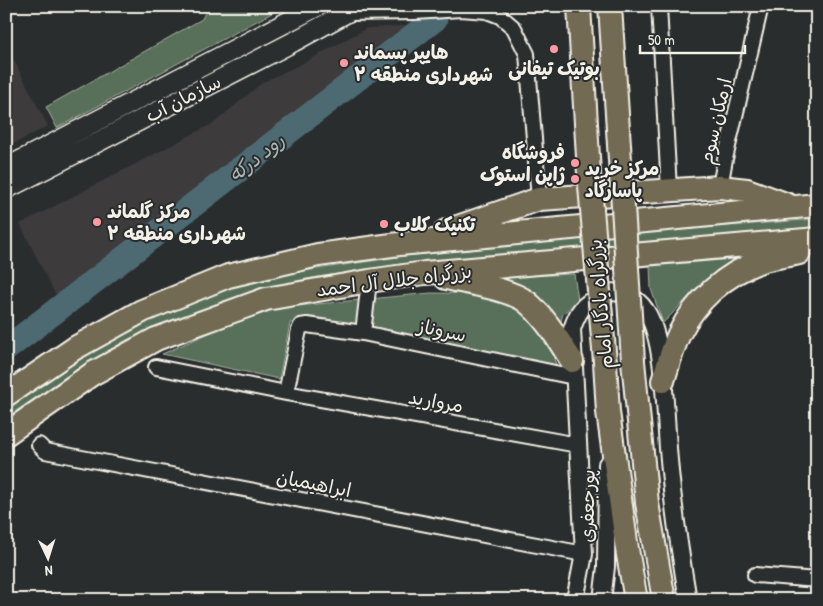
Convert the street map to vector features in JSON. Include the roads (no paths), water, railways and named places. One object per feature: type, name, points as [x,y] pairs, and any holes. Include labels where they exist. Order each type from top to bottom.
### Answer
[{"type":"highway","name":"بزرگراه یادگار امام","points":[[579,6],[589,174],[608,412],[636,600]]},
{"type":"highway","name":"بزرگراه یادگار امام","points":[[610,6],[633,361],[647,503],[664,600]]},
{"type":"highway","points":[[414,243],[538,199],[720,187],[747,190],[794,207]]},
{"type":"highway","name":"بزرگراه جلال آل احمد","points":[[6,395],[75,348],[142,311],[228,276],[318,256],[414,243],[817,205]]},
{"type":"highway","name":"بزرگراه جلال آل احمد","points":[[6,434],[92,374],[156,339],[266,298],[369,280],[425,273],[817,239]]},
{"type":"highway","points":[[663,381],[674,346],[688,319],[710,292],[725,279],[743,268],[762,261],[817,248]]},
{"type":"highway","points":[[425,273],[504,292],[526,301],[550,327],[573,369]]},
{"type":"main road","name":"سازمان آب","points":[[6,168],[318,6]]},
{"type":"main road","name":"سازمان آب","points":[[6,188],[352,10]]},
{"type":"street","points":[[659,6],[669,190]]},
{"type":"street","name":"ارمکان سوم","points":[[720,187],[762,6]]},
{"type":"street","points":[[352,10],[415,12],[461,9],[487,12],[500,16],[514,28],[527,54],[538,199]]},
{"type":"street","points":[[363,333],[369,280]]},
{"type":"street","points":[[575,600],[584,554],[572,329],[578,313],[588,302],[603,294],[612,292],[622,293],[638,301],[646,310],[658,344],[678,548],[688,600]]},
{"type":"street","name":"سروناز","points":[[286,393],[299,330],[301,326],[306,325],[573,369]]},
{"type":"street","name":"مروارید","points":[[156,367],[286,393],[578,445]]},
{"type":"street","name":"پورجعفری","points":[[602,600],[606,567],[608,412]]},
{"type":"street","name":"ابراهیمیان","points":[[39,445],[45,451],[584,554]]},
{"type":"street","points":[[755,575],[817,580]]},
{"type":"waterway","name":"رود درکه","points":[[6,349],[435,19]]},
{"type":"place","name":"بوتیک تیفانی","points":[[554,49]]},
{"type":"place","name":"هایپر پسماند شهرداری منطقه ۲","points":[[344,63]]},
{"type":"place","name":"فروشگاه ژاپن استوک","points":[[575,163]]},
{"type":"place","name":"مرکز خرید پاسارگاد","points":[[575,179]]},
{"type":"place","name":"مرکز گلماند شهرداری منطقه ۲","points":[[97,222]]},
{"type":"place","name":"تکنیک کلاب","points":[[384,224]]}]
